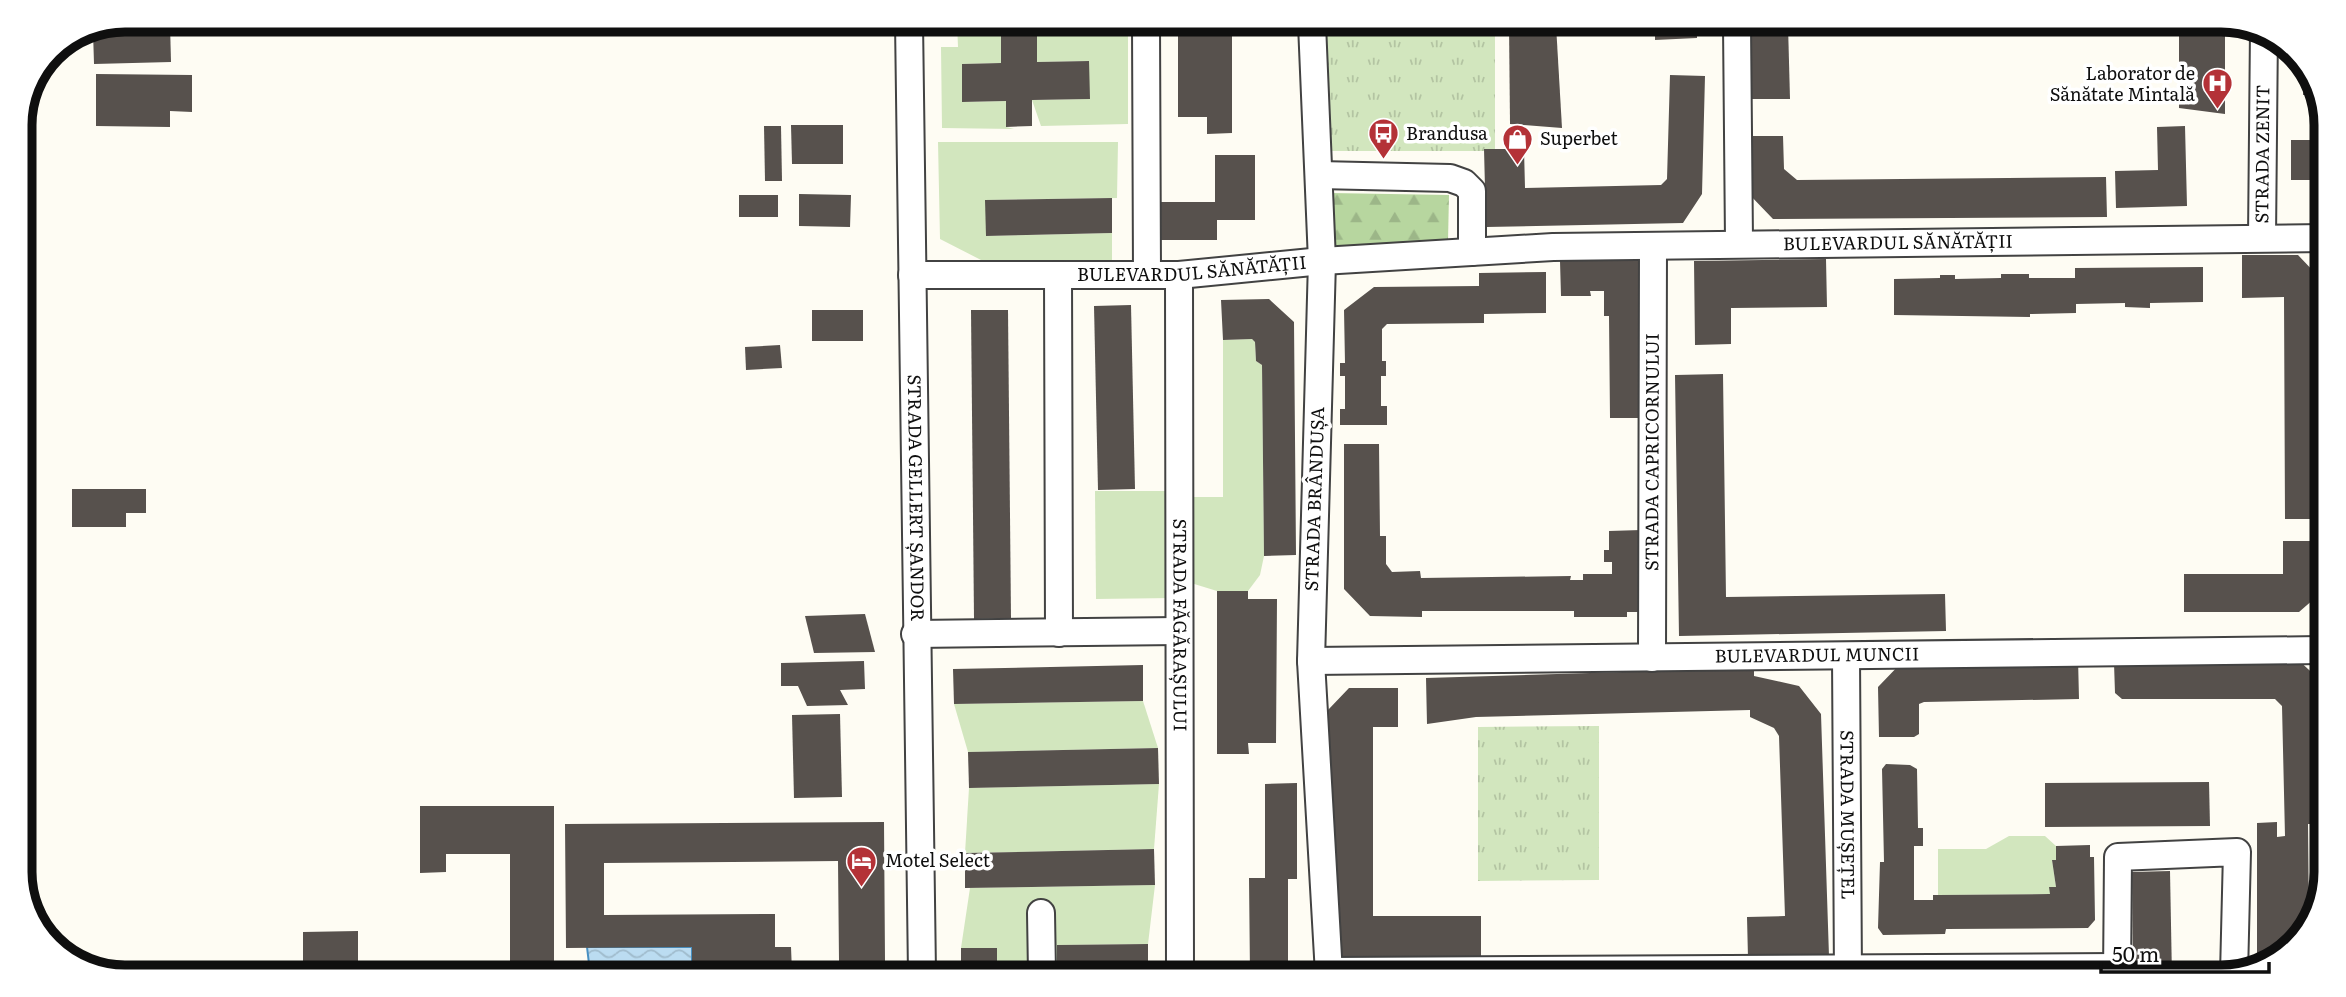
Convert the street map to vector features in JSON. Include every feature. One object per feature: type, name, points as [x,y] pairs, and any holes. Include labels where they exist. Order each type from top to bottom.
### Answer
[{"type":"street","name":"STRADA GELLERT ȘANDOR","points":[[909,32],[915,634],[922,965]]},
{"type":"street","points":[[1146,32],[1147,275]]},
{"type":"street","name":"STRADA BRÂNDUȘA","points":[[1312,32],[1322,261],[1311,661],[1329,965]]},
{"type":"street","points":[[1737,32],[1739,242]]},
{"type":"street","name":"STRADA ZENIT","points":[[2262,238],[2264,42]]},
{"type":"street","points":[[1319,175],[1450,178],[1464,183],[1472,191],[1472,252]]},
{"type":"street","name":"BULEVARDUL SĂNĂTĂȚII","points":[[912,275],[1179,275],[1322,261],[1553,247],[1739,242],[1851,244],[2314,237]]},
{"type":"street","name":"STRADA CAPRICORNULUI","points":[[1652,658],[1653,246]]},
{"type":"street","points":[[1058,275],[1059,634]]},
{"type":"street","name":"STRADA FĂGĂRAȘULUI","points":[[1179,275],[1180,965]]},
{"type":"street","points":[[915,634],[1179,631]]},
{"type":"street","name":"BULEVARDUL MUNCII","points":[[1311,661],[2314,650]]},
{"type":"street","name":"STRADA MUȘEȚEL","points":[[1846,656],[1848,965]]},
{"type":"street","points":[[2117,965],[2118,858],[2237,852],[2234,964]]},
{"type":"street","points":[[1041,914],[1042,965]]},
{"type":"green space","points":[[957,32],[1001,32],[1001,63],[962,64],[962,102],[1006,101],[1006,127],[1014,129],[942,128],[941,47],[958,47]]},
{"type":"green space","points":[[1037,32],[1128,32],[1128,124],[1041,126],[1032,100],[1089,99],[1089,61],[1037,62]]},
{"type":"green space","points":[[1322,32],[1495,32],[1495,151],[1325,151]]},
{"type":"green space","points":[[938,142],[1118,142],[1117,198],[986,200],[986,236],[1112,233],[1112,261],[983,261],[940,239]]},
{"type":"green space","points":[[1330,193],[1449,195],[1448,241],[1334,246]]},
{"type":"green space","points":[[1252,339],[1255,342],[1256,361],[1262,365],[1264,556],[1260,575],[1248,591],[1217,591],[1191,583],[1192,497],[1223,497],[1223,340]]},
{"type":"green space","points":[[1095,491],[1172,491],[1172,598],[1096,599]]},
{"type":"green space","points":[[1143,701],[1158,748],[968,752],[954,704]]},
{"type":"green space","points":[[1599,726],[1599,880],[1478,881],[1478,727]]},
{"type":"green space","points":[[1159,784],[1154,849],[965,853],[969,788]]},
{"type":"green space","points":[[2009,836],[2045,836],[2056,846],[2056,860],[2052,860],[2056,887],[2050,887],[2050,894],[1938,895],[1938,849],[1986,849]]},
{"type":"green space","points":[[1155,885],[1148,944],[1057,945],[1057,965],[997,965],[997,948],[961,948],[970,888]]},
{"type":"water","points":[[587,947],[692,947],[692,965],[589,965]]},
{"type":"building","points":[[113,32],[170,32],[171,62],[94,64],[95,36]]},
{"type":"building","points":[[1001,32],[1037,32],[1037,62],[1089,61],[1090,99],[1032,100],[1032,126],[1006,127],[1006,101],[962,102],[962,64],[1001,63]]},
{"type":"building","points":[[1178,32],[1232,32],[1232,133],[1207,134],[1207,117],[1178,117]]},
{"type":"building","points":[[1509,32],[1556,32],[1562,128],[1510,124]]},
{"type":"building","points":[[1655,32],[1697,32],[1697,38],[1655,40]]},
{"type":"building","points":[[1745,32],[1788,32],[1790,99],[1746,99]]},
{"type":"building","points":[[2179,32],[2225,32],[2225,114],[2179,108]]},
{"type":"building","points":[[96,74],[192,75],[192,112],[170,111],[170,127],[96,126]]},
{"type":"building","points":[[1670,75],[1705,76],[1702,194],[1683,223],[1486,227],[1484,149],[1524,149],[1525,188],[1661,185],[1667,179]]},
{"type":"building","points":[[2303,81],[2310,95],[2303,95]]},
{"type":"building","points":[[791,125],[843,125],[843,164],[792,164]]},
{"type":"building","points":[[764,126],[781,126],[782,181],[765,181]]},
{"type":"building","points":[[2185,126],[2187,206],[2116,208],[2115,171],[2158,170],[2157,127]]},
{"type":"building","points":[[1749,136],[1783,136],[1784,169],[1797,180],[2106,177],[2107,217],[1773,219],[1748,193]]},
{"type":"building","points":[[2291,140],[2314,140],[2314,180],[2291,180]]},
{"type":"building","points":[[1215,155],[1255,155],[1255,220],[1217,220],[1217,240],[1153,240],[1153,202],[1215,202]]},
{"type":"building","points":[[799,194],[851,195],[850,227],[799,226]]},
{"type":"building","points":[[739,195],[778,195],[778,217],[739,217]]},
{"type":"building","points":[[1112,198],[1112,233],[986,236],[985,200]]},
{"type":"building","points":[[1574,255],[1644,255],[1645,418],[1610,418],[1609,316],[1604,316],[1604,291],[1590,291],[1591,296],[1561,296],[1560,261],[1574,261]]},
{"type":"building","points":[[2242,255],[2298,255],[2314,272],[2314,519],[2285,519],[2284,297],[2242,298]]},
{"type":"building","points":[[1826,259],[1827,307],[1731,308],[1731,344],[1695,345],[1694,261]]},
{"type":"building","points":[[2203,267],[2203,302],[2150,303],[2150,308],[2125,307],[2125,303],[2076,304],[2076,313],[2030,314],[2030,317],[1894,315],[1894,279],[1940,278],[1940,275],[1955,275],[1955,279],[2001,278],[2001,274],[2029,274],[2029,278],[2075,278],[2075,268]]},
{"type":"building","points":[[1546,272],[1546,313],[1484,314],[1484,323],[1387,324],[1382,329],[1382,361],[1386,361],[1386,376],[1381,376],[1381,406],[1387,406],[1387,425],[1340,425],[1340,409],[1345,409],[1345,376],[1340,376],[1340,363],[1345,363],[1344,310],[1374,287],[1479,286],[1479,273]]},
{"type":"building","points":[[1269,299],[1294,322],[1296,555],[1264,556],[1262,365],[1256,361],[1255,342],[1252,339],[1223,340],[1221,300]]},
{"type":"building","points":[[1131,305],[1135,489],[1098,490],[1094,306]]},
{"type":"building","points":[[812,310],[863,310],[863,341],[812,341]]},
{"type":"building","points":[[971,310],[1008,310],[1011,618],[974,619]]},
{"type":"building","points":[[780,345],[782,368],[746,370],[745,347]]},
{"type":"building","points":[[1723,374],[1726,597],[1945,594],[1946,631],[1679,636],[1675,375]]},
{"type":"building","points":[[1344,444],[1379,444],[1380,536],[1386,536],[1386,564],[1392,572],[1420,571],[1421,578],[1571,576],[1570,580],[1583,580],[1583,574],[1612,574],[1612,562],[1604,562],[1604,550],[1609,550],[1609,531],[1641,530],[1646,612],[1627,612],[1627,617],[1574,617],[1574,611],[1422,611],[1422,617],[1370,616],[1344,589]]},
{"type":"building","points":[[72,489],[146,489],[146,513],[126,513],[126,527],[72,527]]},
{"type":"building","points":[[2283,541],[2314,541],[2314,599],[2299,612],[2184,612],[2184,574],[2283,574]]},
{"type":"building","points":[[1217,591],[1248,591],[1248,599],[1277,599],[1276,743],[1248,743],[1249,754],[1217,754]]},
{"type":"building","points":[[865,614],[875,652],[814,653],[805,616]]},
{"type":"building","points":[[2295,657],[2314,675],[2314,824],[2308,824],[2309,903],[2295,929],[2283,942],[2262,956],[2257,958],[2257,823],[2277,822],[2277,837],[2285,836],[2282,706],[2275,699],[2122,699],[2115,693],[2114,663]]},
{"type":"building","points":[[2078,658],[2079,699],[1924,702],[1919,704],[1919,734],[1914,737],[1879,737],[1878,687],[1903,661]]},
{"type":"building","points":[[864,661],[865,689],[840,690],[848,705],[807,706],[798,686],[781,686],[781,663]]},
{"type":"building","points":[[1143,665],[1143,701],[954,704],[953,669]]},
{"type":"building","points":[[1754,668],[1754,676],[1799,686],[1821,714],[1829,956],[1748,958],[1747,917],[1785,916],[1779,736],[1774,728],[1750,717],[1750,710],[1476,717],[1427,724],[1426,678]]},
{"type":"building","points":[[1349,688],[1398,688],[1398,727],[1373,727],[1373,916],[1481,916],[1481,956],[1328,956],[1328,710]]},
{"type":"building","points":[[840,714],[842,797],[794,798],[792,715]]},
{"type":"building","points":[[1158,748],[1159,784],[969,788],[968,752]]},
{"type":"building","points":[[1886,764],[1910,765],[1917,769],[1918,828],[1923,828],[1923,846],[1914,846],[1914,900],[1933,900],[1933,895],[2050,894],[2049,887],[2056,887],[2052,860],[2056,860],[2056,846],[2090,845],[2090,857],[2094,857],[2095,920],[2088,928],[1946,929],[1945,934],[1883,935],[1878,928],[1880,862],[1884,862],[1882,769]]},
{"type":"building","points":[[2209,782],[2210,826],[2045,827],[2045,783]]},
{"type":"building","points":[[1297,783],[1297,879],[1288,879],[1288,965],[1250,965],[1249,878],[1265,878],[1265,784]]},
{"type":"building","points":[[420,806],[554,806],[554,965],[510,965],[510,854],[446,854],[446,872],[420,873]]},
{"type":"building","name":"Motel Select","points":[[884,822],[885,961],[839,961],[838,861],[604,863],[604,915],[775,914],[775,947],[791,947],[792,965],[692,965],[692,947],[566,948],[565,824]]},
{"type":"building","points":[[1154,849],[1155,885],[965,888],[965,853]]},
{"type":"building","points":[[2170,871],[2172,965],[2133,965],[2132,872]]},
{"type":"building","points":[[358,931],[358,965],[303,965],[303,932]]},
{"type":"building","points":[[1148,944],[1148,965],[1057,965],[1057,945]]},
{"type":"building","points":[[961,948],[997,948],[997,965],[961,965]]},
{"type":"place","name":"Laborator de Sănătate Mintală","points":[[2218,111]]},
{"type":"place","name":"Brandusa","points":[[1383,161]]},
{"type":"place","name":"Superbet","points":[[1517,166]]},
{"type":"place","name":"Motel Select","points":[[862,888]]}]
